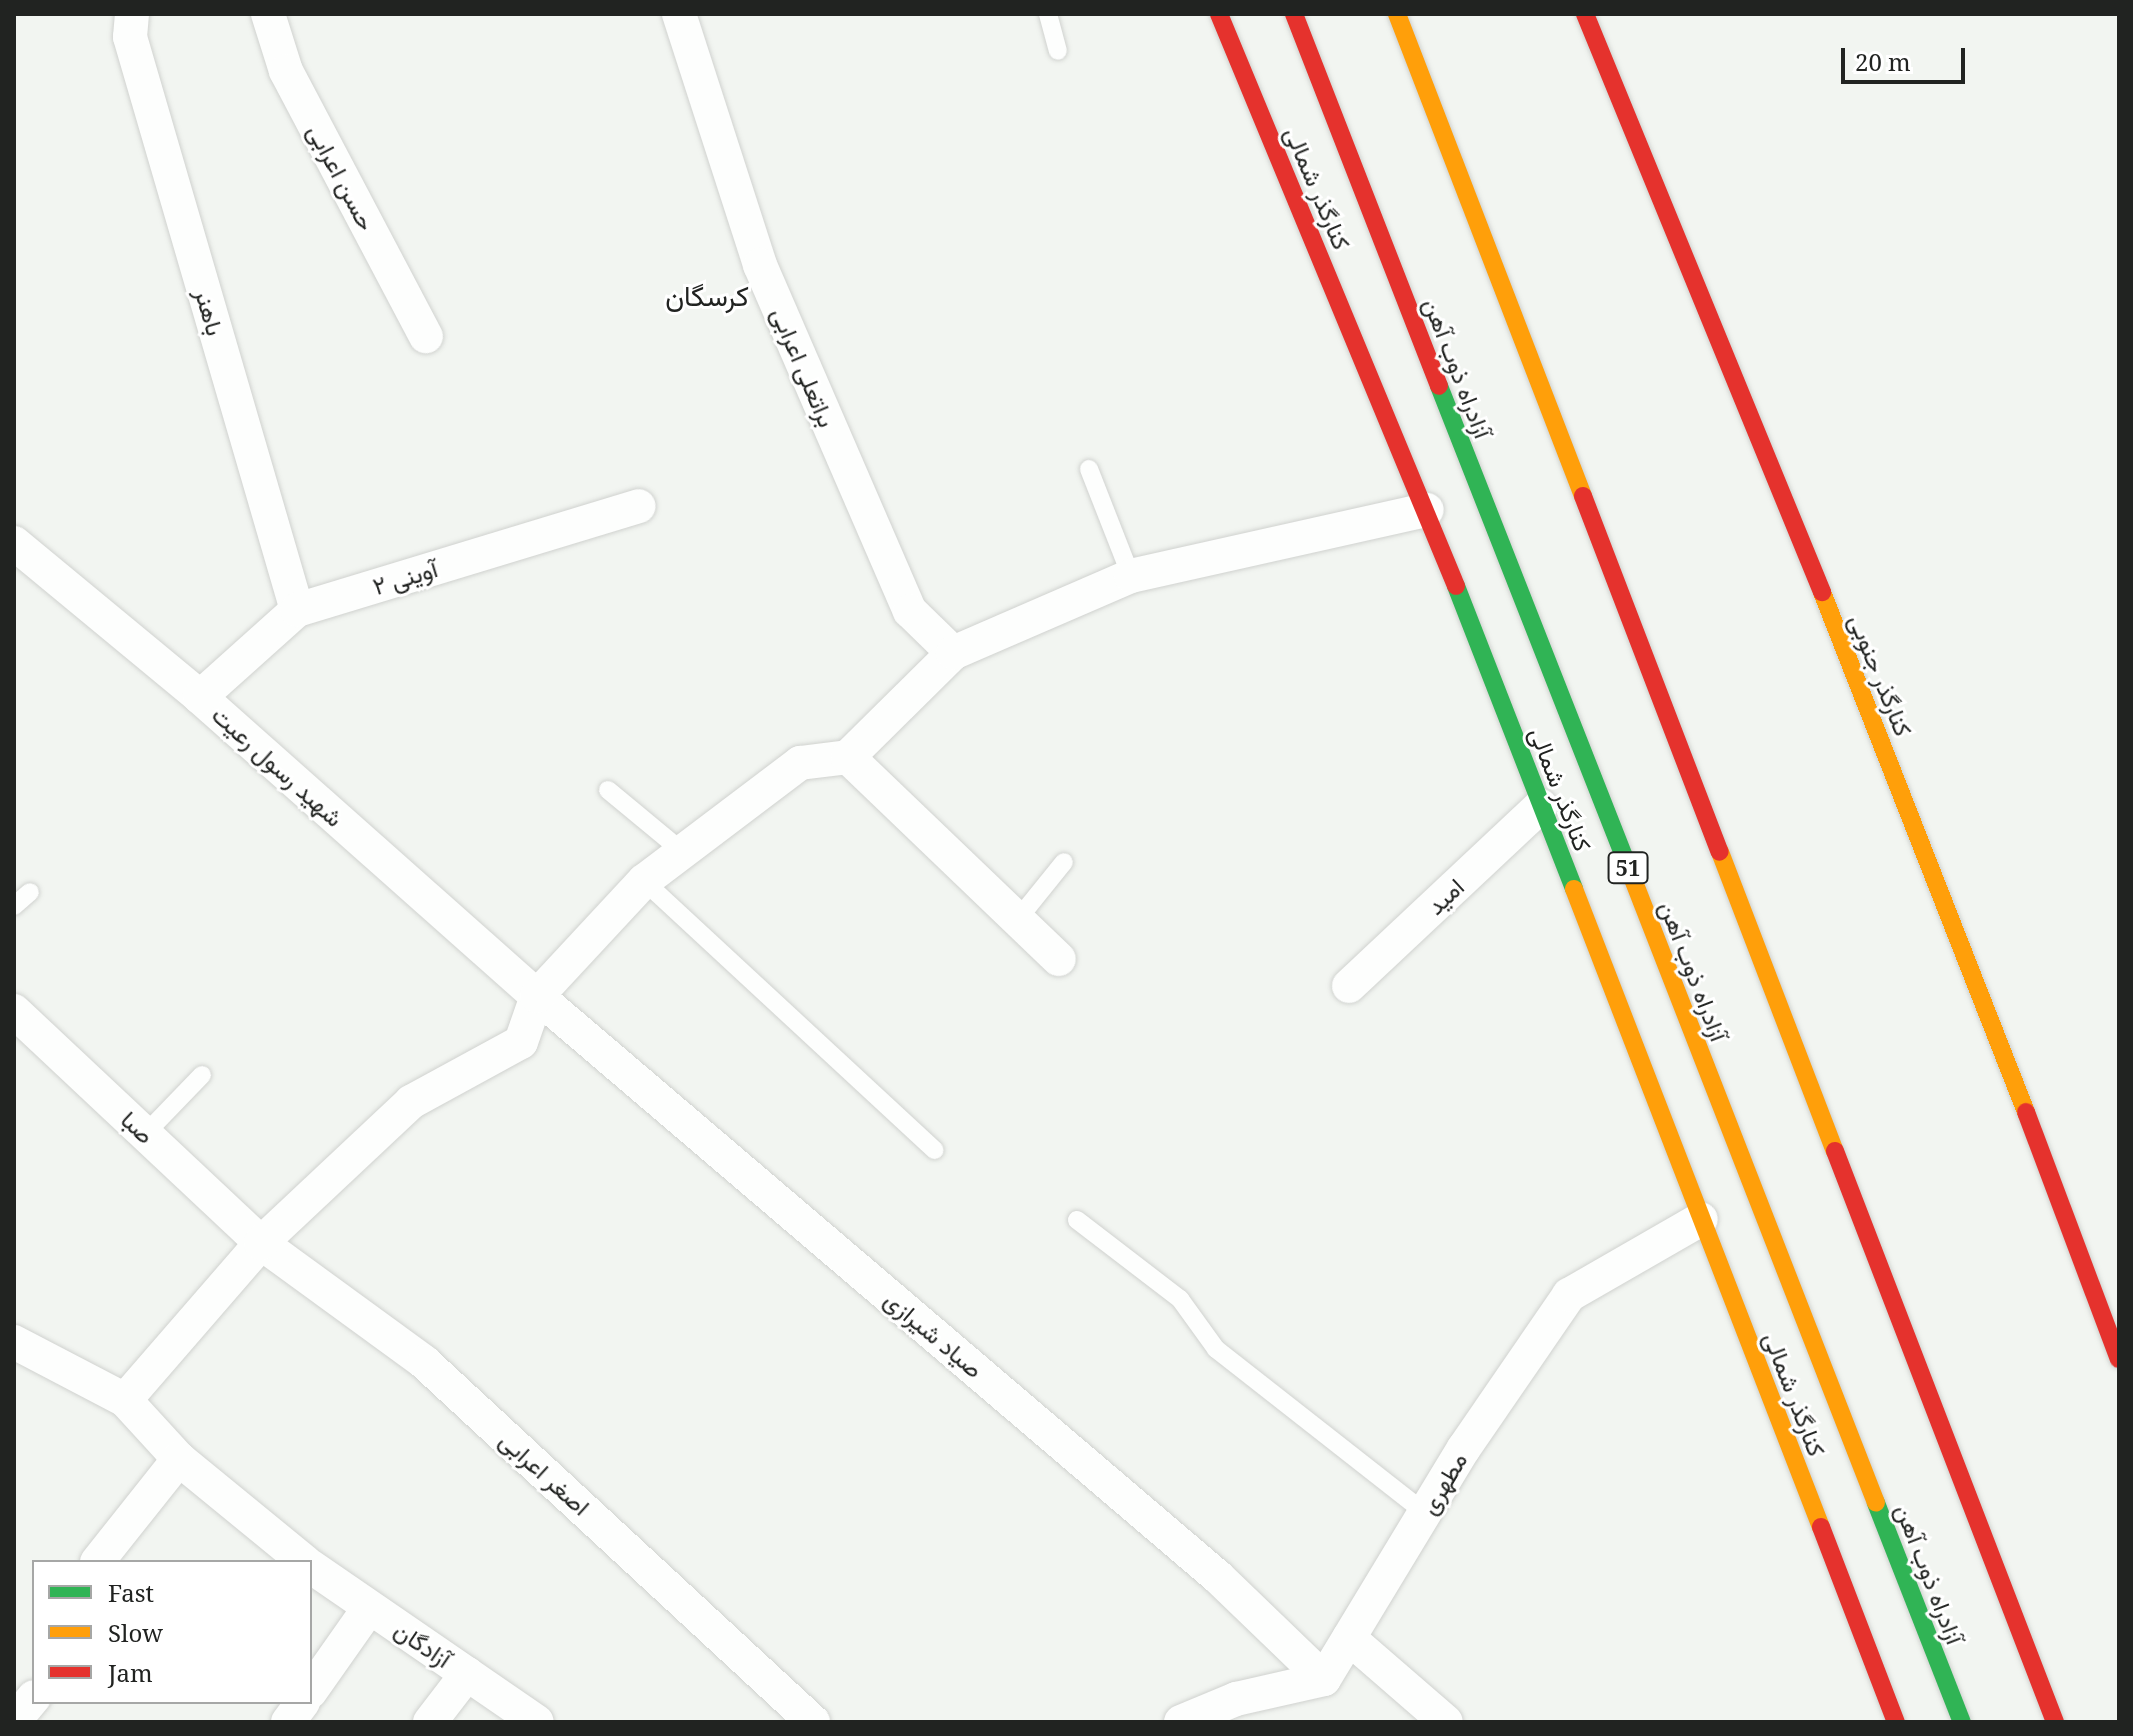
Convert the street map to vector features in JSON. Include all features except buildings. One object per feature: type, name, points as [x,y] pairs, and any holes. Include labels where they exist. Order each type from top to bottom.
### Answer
[{"type":"main road","name":"کنارگذر شمالی","points":[[1219,14],[1427,510],[1896,1722]]},
{"type":"main road","name":"آزادراه ذوب آهن","points":[[1294,14],[1962,1722]]},
{"type":"main road","points":[[1397,14],[2055,1722]]},
{"type":"main road","name":"کنارگذر جنوبی","points":[[1585,14],[1931,860],[2119,1359]]},
{"type":"street","name":"باهنر","points":[[132,14],[130,37],[297,610]]},
{"type":"street","name":"حسن اعرابی","points":[[268,14],[286,71],[426,336]]},
{"type":"street","name":"براتعلی اعرابی","points":[[679,14],[760,265],[910,611],[953,653]]},
{"type":"street","name":"آوینی ۲","points":[[200,697],[297,610],[639,506]]},
{"type":"street","points":[[125,1400],[261,1243],[411,1102],[521,1042],[537,996],[644,881],[800,763],[848,757],[953,653],[1131,576],[1427,510]]},
{"type":"street","name":"شهید رسول رعیت","points":[[14,543],[200,697],[537,996]]},
{"type":"street","points":[[848,757],[1059,959]]},
{"type":"street","name":"امید","points":[[1349,986],[1541,806]]},
{"type":"street","name":"صیاد شیرازی","points":[[537,996],[1218,1577],[1324,1679]]},
{"type":"street","name":"صبا","points":[[14,1011],[261,1243]]},
{"type":"street","name":"مطهری","points":[[1324,1679],[1425,1513],[1569,1295],[1701,1219]]},
{"type":"street","name":"اصغر اعرابی","points":[[261,1243],[424,1362],[800,1717]]},
{"type":"street","points":[[14,1342],[125,1400],[179,1459],[303,1560]]},
{"type":"street","points":[[99,1560],[179,1459]]},
{"type":"street","name":"آزادگان","points":[[312,1567],[537,1722]]},
{"type":"street","points":[[312,1689],[369,1608]]},
{"type":"street","points":[[1349,1638],[1446,1722]]},
{"type":"street","points":[[430,1722],[467,1674]]},
{"type":"street","points":[[1181,1722],[1247,1710],[1324,1679]]},
{"type":"street","points":[[14,1721],[32,1699]]},
{"type":"street","points":[[288,1722],[302,1704]]},
{"type":"lane","points":[[1048,14],[1058,51]]},
{"type":"lane","points":[[1089,469],[1131,576]]},
{"type":"lane","points":[[608,790],[683,852]]},
{"type":"lane","points":[[1018,919],[1064,862]]},
{"type":"lane","points":[[644,881],[934,1150]]},
{"type":"lane","points":[[14,906],[30,892]]},
{"type":"lane","points":[[145,1134],[202,1075]]},
{"type":"lane","points":[[1077,1220],[1180,1299],[1216,1349],[1425,1513]]},
{"type":"traffic: fast","points":[[1439,386],[1629,869]]},
{"type":"traffic: fast","points":[[1456,586],[1574,889]]},
{"type":"traffic: fast","points":[[1876,1503],[1962,1722]]},
{"type":"traffic: slow","points":[[1397,14],[1583,496]]},
{"type":"traffic: slow","points":[[1822,592],[2026,1112]]},
{"type":"traffic: slow","points":[[1720,852],[1835,1151]]},
{"type":"traffic: slow","points":[[1629,869],[1876,1503]]},
{"type":"traffic: slow","points":[[1574,889],[1821,1527]]},
{"type":"traffic: jam","points":[[1219,14],[1456,586]]},
{"type":"traffic: jam","points":[[1294,14],[1439,386]]},
{"type":"traffic: jam","points":[[1585,14],[1822,592]]},
{"type":"traffic: jam","points":[[1583,496],[1720,852]]},
{"type":"traffic: jam","points":[[2026,1112],[2119,1359]]},
{"type":"traffic: jam","points":[[1835,1151],[2055,1722]]},
{"type":"traffic: jam","points":[[1821,1527],[1896,1722]]},
{"type":"district","name":"کرسگان","points":[[707,295]]}]
